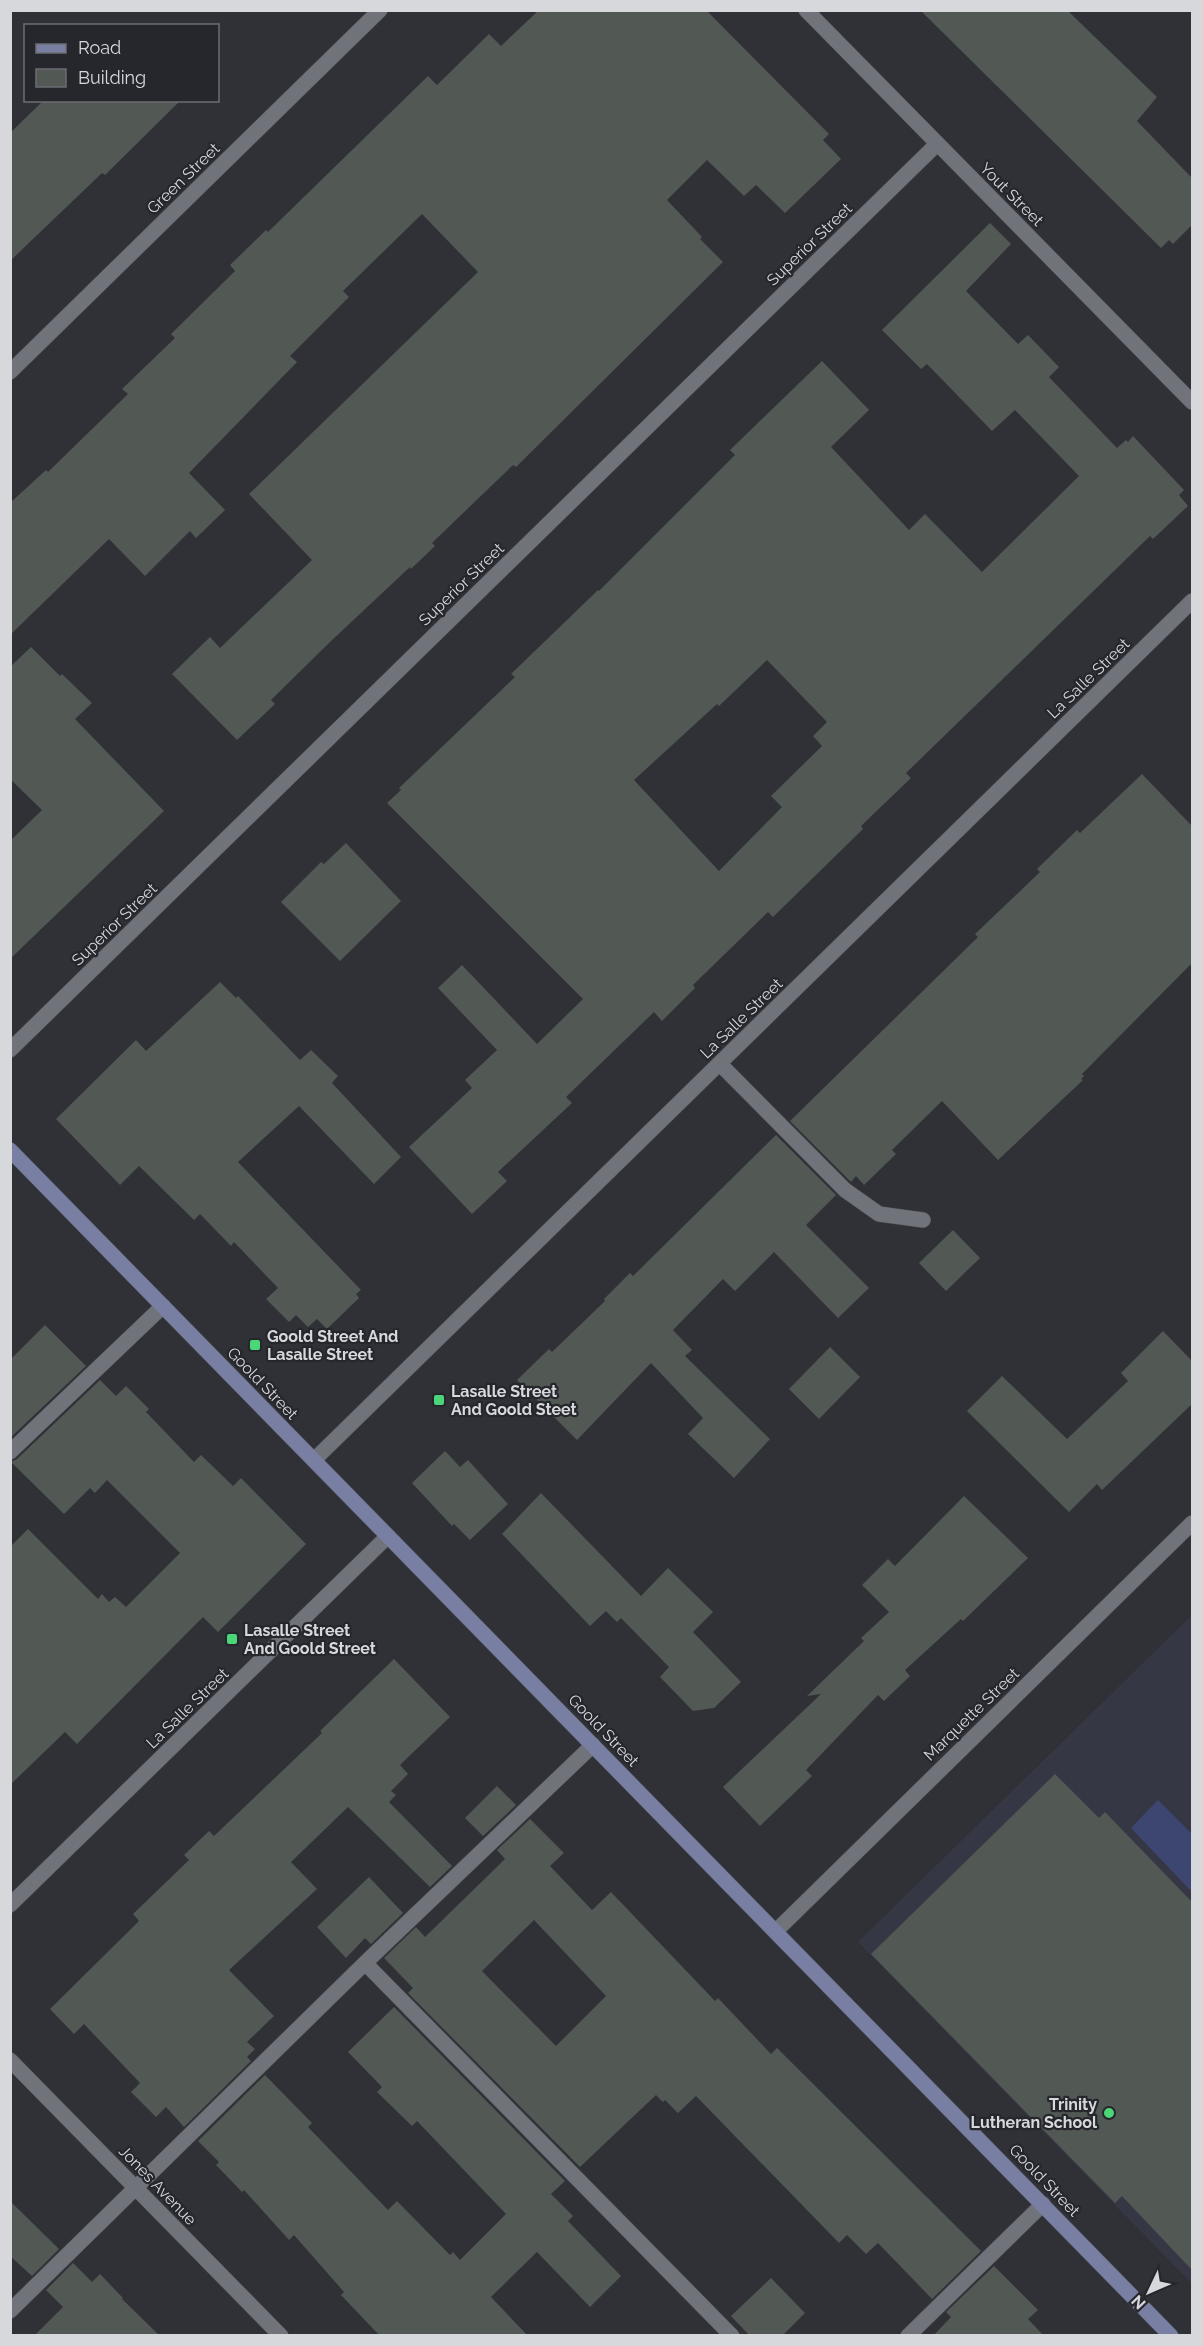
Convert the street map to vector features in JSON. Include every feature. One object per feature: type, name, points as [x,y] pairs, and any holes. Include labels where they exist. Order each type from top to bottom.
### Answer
[{"type":"street","name":"Green Street","points":[[10,372],[380,10]]},
{"type":"street","name":"Yout Street","points":[[806,10],[1192,402]]},
{"type":"street","name":"Superior Street","points":[[10,1050],[937,144]]},
{"type":"street","name":"La Salle Street","points":[[314,1460],[1192,601]]},
{"type":"street","points":[[720,1064],[845,1190],[879,1214],[923,1220]]},
{"type":"street","name":"Goold Street","points":[[10,1150],[1171,2336]]},
{"type":"street","points":[[10,1452],[163,1305]]},
{"type":"street","name":"Marquette Street","points":[[776,1931],[1192,1522]]},
{"type":"street","name":"La Salle Street","points":[[10,1905],[388,1536]]},
{"type":"street","points":[[10,2311],[365,1963],[593,1745]]},
{"type":"street","points":[[365,1963],[732,2336]]},
{"type":"street","name":"Jones Avenue","points":[[10,2060],[280,2336]]},
{"type":"street","points":[[908,2336],[1043,2204]]},
{"type":"shaded area","name":"Trinity Lutheran School","points":[[1192,1615],[1192,2284],[858,1942]]},
{"type":"shaded area","points":[[1158,1800],[1192,1834],[1192,1892],[1131,1828]]},
{"type":"building","points":[[539,10],[706,10],[829,134],[823,140],[841,159],[785,213],[756,185],[744,196],[707,160],[667,200],[723,262],[516,467],[513,465],[432,543],[435,546],[330,642],[271,700],[275,704],[237,740],[172,674],[210,637],[220,648],[312,560],[249,494],[478,272],[422,214],[343,291],[349,297],[290,356],[297,362],[189,473],[225,510],[196,538],[190,531],[145,576],[109,539],[10,635],[10,503],[46,470],[48,472],[128,394],[122,389],[175,338],[171,334],[235,271],[230,265],[266,230],[268,232],[428,76],[437,85],[489,34],[501,46]]},
{"type":"building","points":[[920,10],[1067,10],[1157,97],[1137,121],[1192,178],[1192,225],[1173,244],[1169,240],[1161,248]]},
{"type":"building","points":[[42,102],[179,102],[105,175],[102,173],[10,261],[10,133]]},
{"type":"building","points":[[990,223],[1011,244],[966,291],[1018,344],[1028,335],[1059,367],[1049,377],[1117,448],[1133,436],[1184,490],[1179,495],[1188,506],[1153,539],[1150,536],[906,773],[911,778],[861,826],[863,829],[773,917],[768,912],[693,985],[695,988],[662,1021],[654,1012],[566,1097],[572,1103],[498,1172],[507,1181],[472,1214],[409,1147],[472,1088],[465,1080],[497,1050],[438,988],[462,965],[537,1044],[583,999],[387,803],[401,790],[399,788],[515,677],[511,674],[599,591],[735,455],[730,450],[822,361],[869,410],[831,447],[909,530],[925,514],[982,572],[1079,476],[1015,410],[992,431],[927,364],[921,369],[882,330]],"holes":[[[767,660],[827,722],[813,736],[822,746],[771,796],[782,807],[719,871],[634,780],[717,704],[719,706]]]},
{"type":"building","points":[[31,647],[92,703],[75,719],[164,811],[10,959],[10,841],[42,810],[10,779],[10,667]]},
{"type":"building","points":[[1142,774],[1192,826],[1192,963],[1082,1074],[1084,1076],[1081,1079],[1083,1080],[998,1160],[942,1101],[892,1150],[896,1154],[864,1185],[856,1176],[851,1182],[790,1121],[978,937],[975,934],[1040,872],[1037,869],[1077,830],[1080,833]]},
{"type":"building","points":[[346,843],[401,901],[340,961],[281,902],[321,862],[324,864]]},
{"type":"building","points":[[220,982],[236,998],[238,996],[300,1060],[311,1050],[338,1076],[332,1083],[401,1157],[374,1184],[299,1106],[238,1162],[361,1290],[356,1294],[359,1298],[327,1329],[317,1319],[308,1327],[296,1315],[289,1322],[266,1299],[278,1288],[234,1242],[231,1246],[200,1214],[194,1220],[139,1166],[120,1185],[56,1119],[136,1040],[146,1051]]},
{"type":"building","points":[[776,1135],[836,1195],[806,1225],[869,1288],[838,1318],[774,1252],[735,1291],[723,1279],[673,1330],[692,1350],[685,1356],[770,1439],[734,1478],[688,1434],[703,1418],[651,1363],[577,1440],[517,1380],[549,1349],[552,1352],[605,1301],[604,1299],[630,1273],[633,1276]]},
{"type":"building","points":[[953,1230],[980,1258],[946,1291],[919,1263]]},
{"type":"building","points":[[45,1325],[86,1366],[10,1438],[10,1360]]},
{"type":"building","points":[[1163,1331],[1192,1361],[1192,1404],[1102,1490],[1097,1484],[1069,1512],[967,1411],[1002,1376],[1067,1439],[1128,1381],[1121,1373]]},
{"type":"building","points":[[830,1347],[860,1377],[819,1419],[789,1389]]},
{"type":"building","points":[[100,1380],[116,1396],[126,1386],[149,1409],[146,1412],[194,1462],[201,1455],[233,1486],[241,1478],[306,1544],[218,1632],[203,1617],[77,1744],[65,1732],[10,1785],[10,1547],[28,1529],[98,1599],[102,1594],[109,1602],[115,1597],[126,1607],[180,1553],[107,1480],[95,1493],[90,1488],[64,1514],[11,1462],[17,1459]]},
{"type":"building","points":[[445,1451],[460,1467],[468,1460],[508,1504],[470,1540],[454,1524],[452,1526],[412,1483]]},
{"type":"building","points":[[541,1493],[641,1596],[668,1568],[713,1612],[693,1632],[741,1682],[714,1708],[693,1711],[660,1677],[669,1667],[621,1618],[617,1622],[606,1611],[590,1626],[502,1534]]},
{"type":"building","points":[[964,1496],[1028,1558],[963,1621],[961,1619],[905,1670],[910,1676],[884,1701],[878,1695],[806,1770],[812,1776],[760,1826],[723,1787],[821,1694],[807,1696],[864,1641],[861,1638],[889,1612],[862,1585],[888,1559],[895,1566]]},
{"type":"building","points":[[394,1659],[450,1717],[400,1765],[408,1774],[391,1791],[396,1795],[389,1802],[452,1866],[430,1887],[348,1807],[291,1862],[317,1889],[229,1970],[274,2016],[247,2042],[255,2049],[247,2057],[251,2061],[184,2127],[166,2107],[156,2117],[131,2092],[140,2083],[84,2024],[74,2034],[50,2009],[139,1921],[133,1914],[189,1860],[184,1855],[209,1831],[214,1836],[322,1733],[320,1731]]},
{"type":"building","name":"Trinity Lutheran School","points":[[1055,1774],[1099,1818],[1105,1812],[1192,1902],[1192,2270],[1122,2196],[1115,2203],[871,1954]]},
{"type":"building","points":[[497,1786],[516,1805],[483,1836],[465,1818]]},
{"type":"building","points":[[530,1819],[564,1853],[550,1866],[592,1910],[611,1892],[715,2001],[718,1998],[771,2054],[777,2048],[981,2251],[932,2299],[878,2243],[866,2254],[847,2235],[839,2243],[696,2096],[678,2113],[665,2100],[663,2102],[656,2095],[580,2167],[408,1993],[413,1988],[384,1958],[416,1927],[425,1937],[505,1859],[497,1850]],"holes":[[[534,1920],[606,1996],[556,2046],[482,1971]]]},
{"type":"building","points":[[369,1877],[403,1913],[371,1944],[365,1938],[346,1958],[317,1927]]},
{"type":"building","points":[[394,2007],[565,2181],[551,2194],[573,2216],[568,2221],[621,2276],[590,2307],[537,2252],[491,2297],[528,2336],[380,2336],[341,2295],[344,2292],[294,2235],[289,2240],[244,2190],[242,2192],[216,2165],[219,2162],[198,2141],[265,2075],[312,2123],[308,2127],[388,2210],[397,2201],[450,2255],[453,2252],[460,2260],[506,2214],[417,2121],[412,2126],[377,2092],[382,2087],[348,2052]]},
{"type":"building","points":[[10,2201],[59,2249],[32,2276],[10,2256]]},
{"type":"building","points":[[73,2263],[92,2282],[100,2274],[160,2336],[34,2336],[63,2307],[46,2290]]},
{"type":"building","points":[[994,2266],[1038,2310],[1028,2319],[1044,2336],[933,2336],[951,2317],[946,2312]]},
{"type":"building","points":[[771,2278],[805,2313],[782,2336],[750,2336],[731,2316]]},
{"type":"place","name":"Goold Street And Lasalle Street","points":[[255,1345]]},
{"type":"place","name":"Lasalle Street And Goold Steet","points":[[439,1400]]},
{"type":"place","name":"Lasalle Street And Goold Street","points":[[232,1639]]},
{"type":"place","name":"Trinity Lutheran School","points":[[1109,2113]]}]
